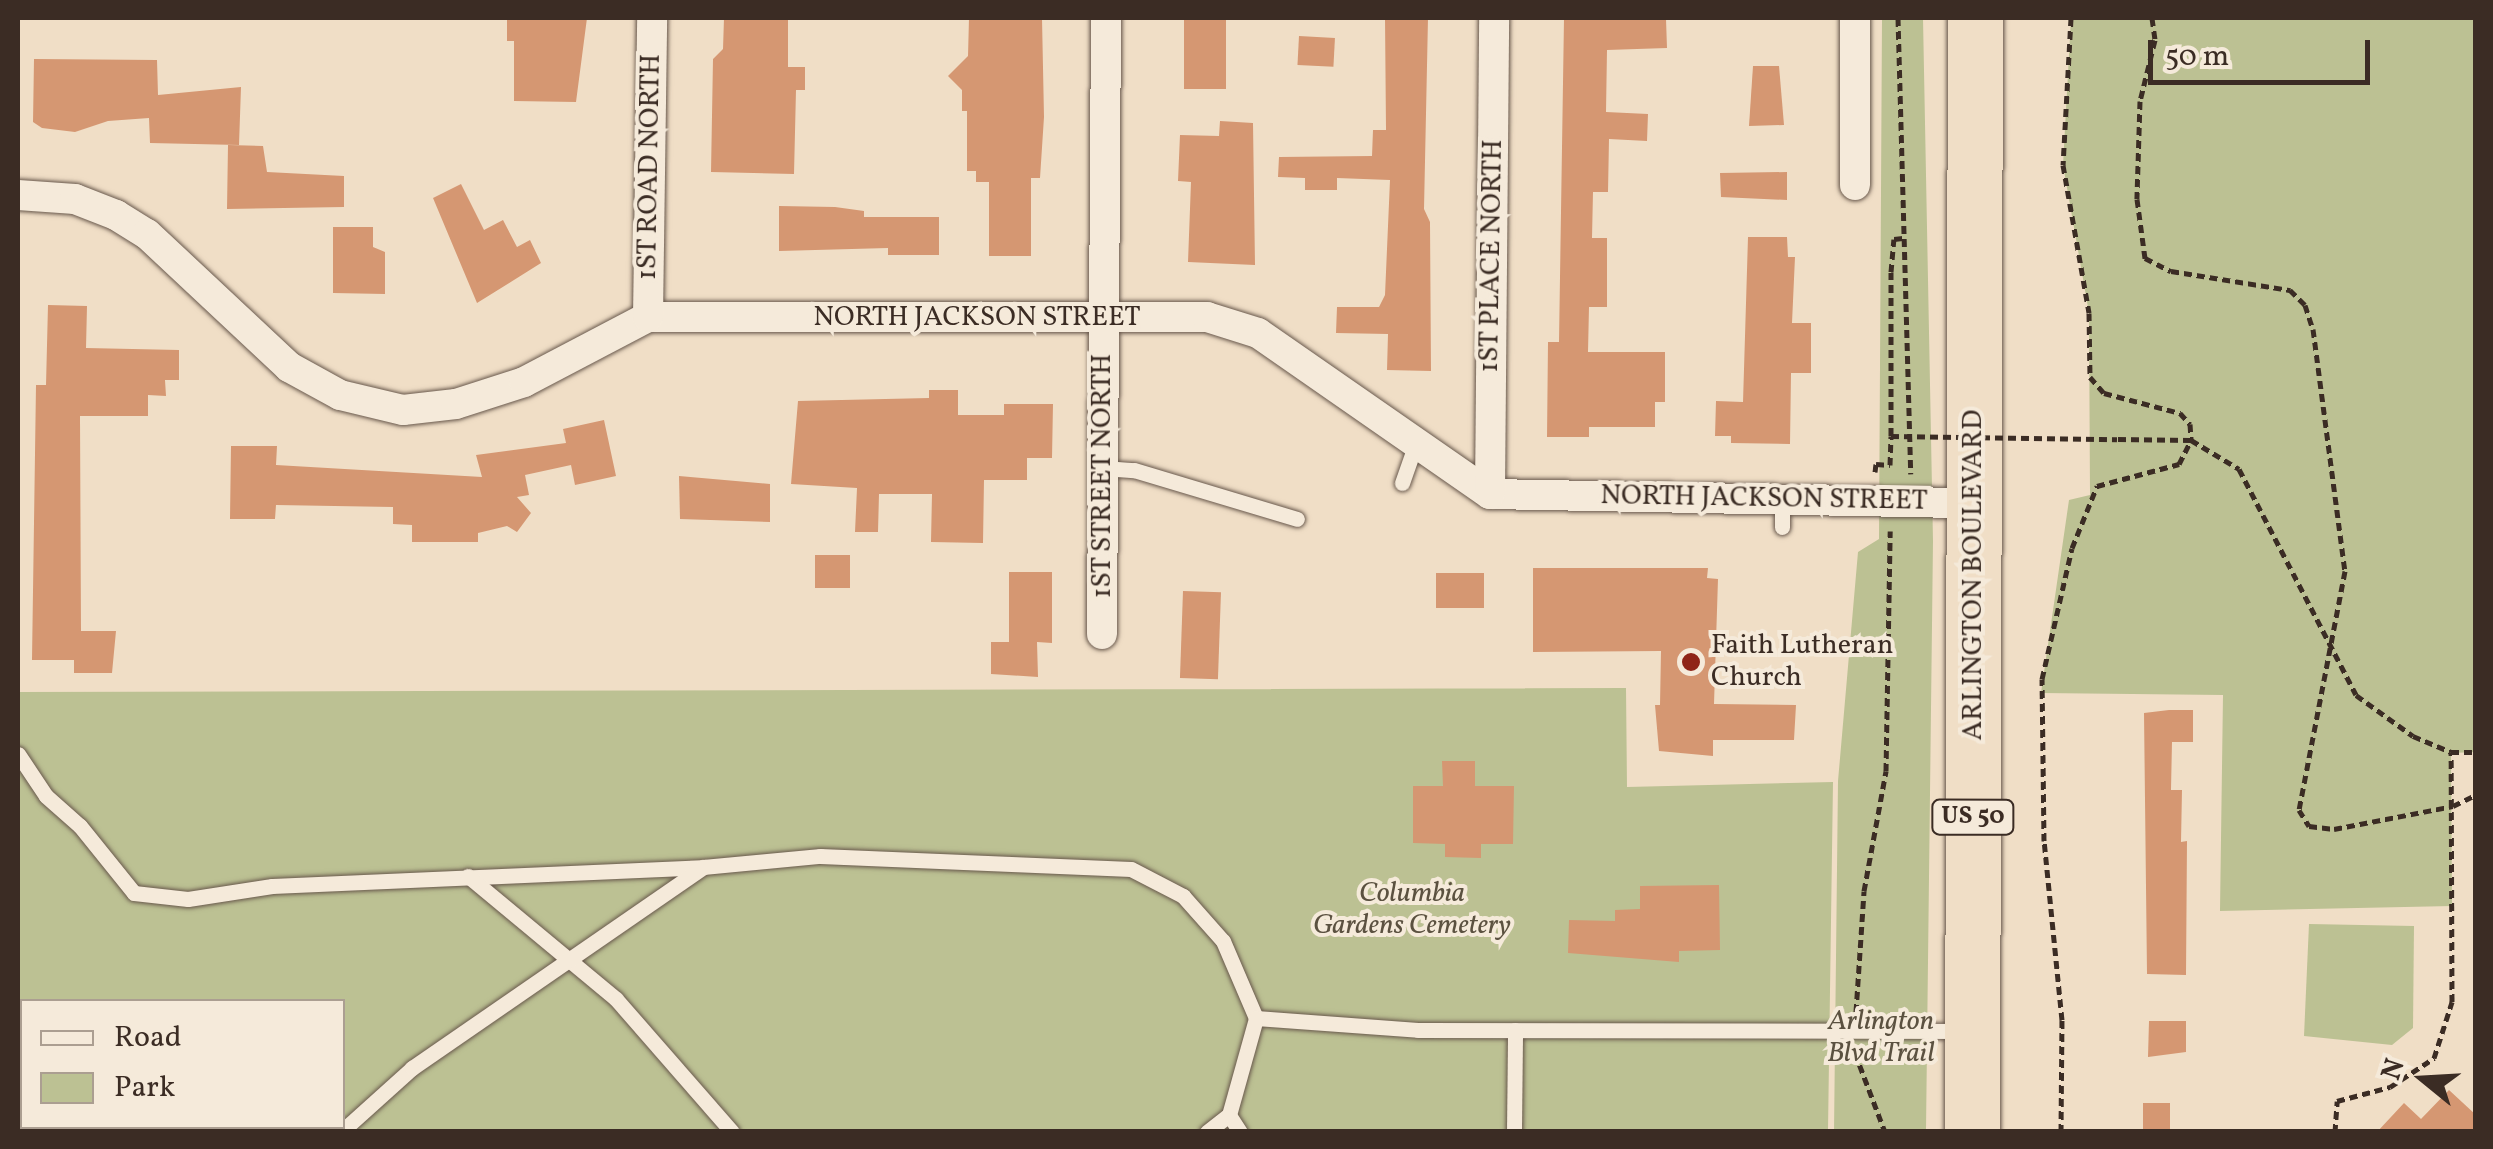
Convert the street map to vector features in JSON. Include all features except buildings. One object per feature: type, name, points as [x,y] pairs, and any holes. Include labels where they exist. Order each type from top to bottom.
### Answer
[{"type":"highway","name":"ARLINGTON BOULEVARD","points":[[1972,1132],[1976,18]]},
{"type":"street","name":"1ST ROAD NORTH","points":[[648,318],[652,18]]},
{"type":"street","name":"1ST STREET NORTH","points":[[1102,634],[1106,18]]},
{"type":"street","name":"1ST PLACE NORTH","points":[[1490,494],[1494,18]]},
{"type":"street","points":[[1855,18],[1855,185]]},
{"type":"street","name":"NORTH JACKSON STREET","points":[[18,194],[75,199],[116,214],[146,234],[289,367],[340,395],[403,410],[456,404],[524,382],[648,318],[1207,317],[1235,324],[1490,494],[1782,514],[1974,503]]},
{"type":"lane","points":[[1402,483],[1416,442]]},
{"type":"lane","points":[[1103,468],[1134,470],[1297,519]]},
{"type":"lane","points":[[18,754],[46,796],[80,826],[134,893],[188,899],[272,886],[703,867],[820,856],[1131,869],[1183,896],[1223,941],[1256,1018],[1229,1115],[1207,1132]]},
{"type":"lane","points":[[345,1128],[412,1068],[703,867]]},
{"type":"lane","points":[[468,876],[565,962],[616,1000],[732,1132]]},
{"type":"lane","points":[[1256,1018],[1516,1030],[1972,1032]]},
{"type":"lane","points":[[1514,1132],[1516,1030]]},
{"type":"lane","points":[[1229,1115],[1240,1132]]},
{"type":"path","points":[[1898,18],[1911,476]]},
{"type":"path","points":[[2061,1132],[2062,1020],[2044,841],[2042,679],[2072,548],[2096,486],[2179,464],[2191,440],[2190,424],[2180,412],[2123,400],[2090,377],[2089,314],[2063,165],[2072,18]]},
{"type":"path","points":[[2152,18],[2156,40],[2140,101],[2138,180],[2145,258],[2172,271],[2269,283],[2305,306],[2343,540],[2334,647],[2312,727],[2298,810],[2308,826],[2334,829],[2453,806],[2476,795]]},
{"type":"path","points":[[1875,475],[1876,464],[1890,465],[1890,272],[1894,238],[1903,238]]},
{"type":"path","points":[[1891,436],[2191,440],[2239,468],[2356,695],[2413,736],[2451,752],[2476,752]]},
{"type":"path","points":[[1856,1010],[1864,891],[1886,771],[1887,540]]},
{"type":"path","points":[[2335,1132],[2337,1100],[2390,1086],[2434,1058],[2452,1002],[2451,752]]},
{"type":"path","points":[[1854,1048],[1886,1132]]},
{"type":"green space","name":"Arlington Blvd Trail","points":[[1882,18],[1923,18],[1933,541],[1926,1131],[1834,1132],[1838,781],[1858,552],[1879,539]]},
{"type":"green space","points":[[2071,18],[2475,18],[2476,752],[2451,753],[2452,906],[2220,911],[2223,695],[2041,693],[2069,500],[2090,495],[2089,313],[2063,165]]},
{"type":"green space","name":"Columbia Gardens Cemetery","points":[[1626,688],[1627,787],[1833,782],[1828,1131],[18,1131],[18,692]]},
{"type":"green space","points":[[2309,924],[2414,926],[2413,1028],[2392,1045],[2304,1036]]},
{"type":"place","name":"Faith Lutheran Church","points":[[1691,662]]}]
